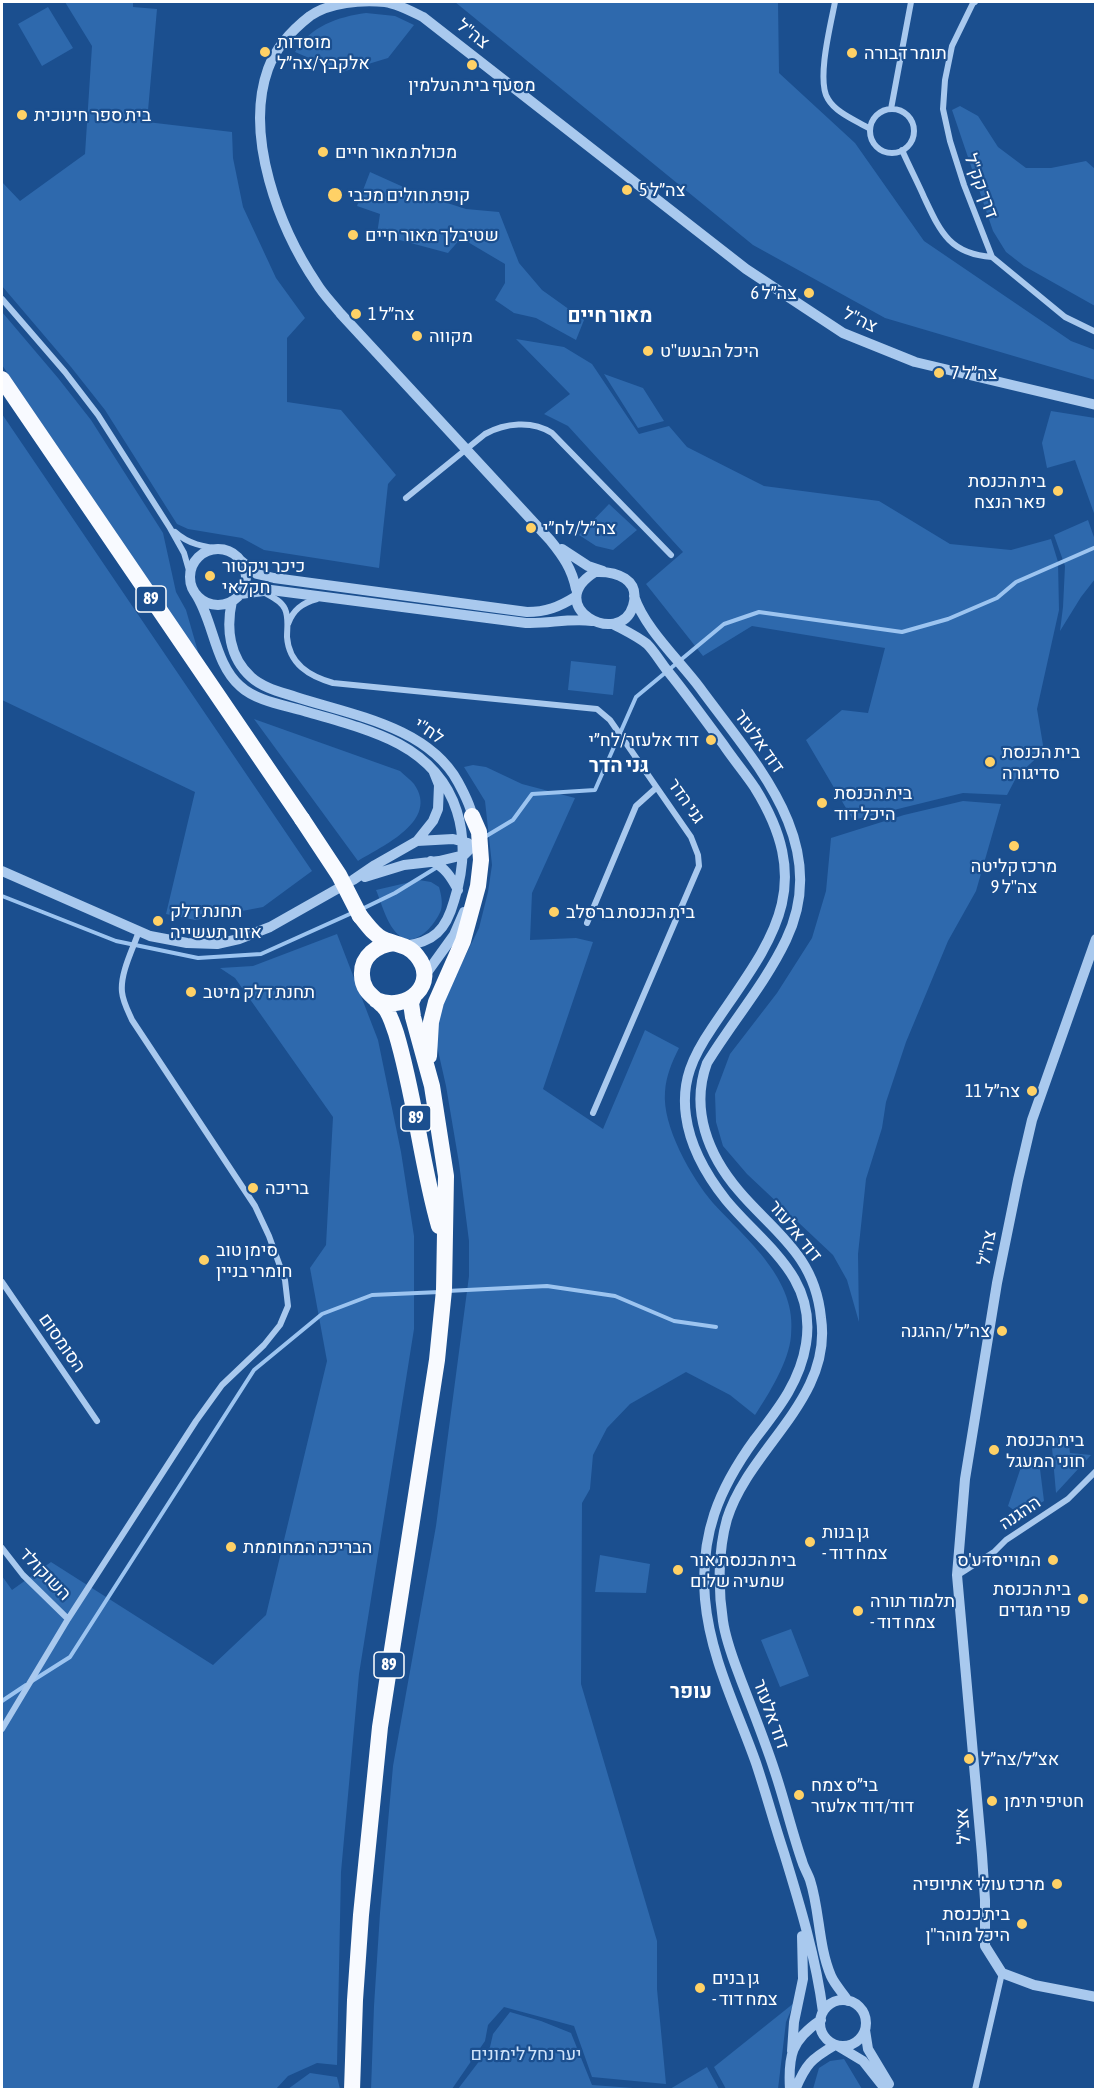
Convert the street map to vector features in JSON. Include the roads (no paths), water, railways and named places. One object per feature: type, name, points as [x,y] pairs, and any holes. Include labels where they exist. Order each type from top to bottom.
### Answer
[{"type":"highway","name":"89","points":[[2,379],[302,819],[339,875],[360,916],[366,936],[368,956],[363,965],[363,985],[369,994],[386,1009],[407,1068],[430,1192],[444,1242]]},
{"type":"highway","points":[[429,1075],[430,1035],[434,1012],[445,977],[462,941],[478,886],[481,860],[479,832],[472,816]]},
{"type":"highway","name":"89","points":[[352,2090],[357,1979],[377,1749],[437,1360],[444,1290],[446,1176],[436,1109],[411,1003],[420,988],[423,968],[413,951],[381,938],[360,916]]},
{"type":"highway","points":[[368,956],[375,949],[384,945],[399,945]]},
{"type":"highway","points":[[376,1000],[396,1005],[414,996]]},
{"type":"street","name":"צה\"ל","points":[[576,593],[573,573],[550,540],[347,321],[317,285],[292,242],[274,195],[263,151],[261,105],[266,75],[279,48],[290,33],[329,4],[386,2],[423,17],[746,270],[843,333],[915,362],[1095,405]]},
{"type":"street","points":[[835,2],[824,62],[827,98],[836,108],[870,129]]},
{"type":"street","points":[[891,109],[911,2]]},
{"type":"street","name":"דרך קק\"ל","points":[[975,2],[952,46],[945,80],[943,109],[964,185],[992,257],[1065,317],[1095,332]]},
{"type":"street","points":[[891,109],[905,112],[913,125],[912,140],[902,150],[887,152],[880,149],[871,138],[870,129],[874,117],[891,109]]},
{"type":"street","points":[[902,150],[940,231],[954,245],[978,256],[992,257]]},
{"type":"street","points":[[2,299],[84,396],[170,528],[184,553],[195,593],[208,603],[216,604],[260,590],[271,590],[526,624],[545,624],[573,619],[613,624],[622,621],[633,606],[632,587],[622,576],[614,572],[603,571],[595,572],[587,577],[576,593],[564,604],[543,612],[527,612],[274,578],[257,574],[236,555],[222,549],[190,543],[170,528]]},
{"type":"street","points":[[406,498],[466,448],[496,428],[534,425],[552,433],[671,555]]},
{"type":"street","name":"צה\"ל","points":[[550,540],[574,559],[603,571]]},
{"type":"street","points":[[190,574],[197,558],[213,549],[222,549]]},
{"type":"street","points":[[236,597],[246,578],[241,561]]},
{"type":"street","name":"גני הדר","points":[[260,590],[281,603],[288,625],[287,638],[290,650],[300,668],[314,677],[333,683],[597,709],[610,720],[691,837],[698,855],[699,866],[593,1113]]},
{"type":"street","name":"לח\"י","points":[[195,593],[206,611],[224,664],[240,687],[258,696],[387,739],[411,752],[433,770],[445,786],[457,808],[464,855],[458,890],[449,918],[438,933],[418,944],[399,945]]},
{"type":"street","points":[[576,593],[581,611],[592,621]]},
{"type":"street","name":"דוד אלעזר","points":[[634,596],[644,619],[694,680],[767,779],[780,803],[799,852],[799,900],[792,925],[771,968],[707,1063],[699,1094],[704,1131],[721,1165],[739,1192],[782,1235],[801,1259],[812,1279],[819,1298],[822,1340],[815,1371],[804,1397],[765,1451],[735,1500],[723,1539],[720,1595],[727,1643],[775,1772],[810,1881],[825,1956],[832,1977],[848,2001]]},
{"type":"street","name":"לח\"י","points":[[236,597],[229,624],[232,647],[236,657],[250,676],[271,689],[410,735],[433,751],[453,772],[465,796],[472,816],[474,845],[472,883],[465,910],[454,934],[423,978]]},
{"type":"street","points":[[288,625],[292,615],[299,607],[309,601],[324,597]]},
{"type":"street","name":"דוד אלעזר","points":[[613,624],[647,645],[682,689],[754,787],[784,855],[784,898],[778,920],[758,960],[694,1056],[687,1075],[684,1093],[690,1135],[707,1173],[728,1202],[788,1267],[798,1285],[806,1312],[807,1339],[798,1374],[775,1414],[753,1442],[721,1493],[708,1536],[705,1585],[708,1624],[713,1647],[756,1764],[794,1888],[819,1982],[822,2016]]},
{"type":"street","points":[[2,871],[139,931],[167,940],[217,944],[239,939],[270,927],[417,841],[433,821],[438,809],[439,785],[433,770]]},
{"type":"street","points":[[587,923],[636,806],[656,788]]},
{"type":"street","points":[[353,880],[404,865],[464,855],[474,845],[462,840],[417,841]]},
{"type":"street","points":[[430,861],[440,865],[447,872],[458,890]]},
{"type":"street","points":[[2,1729],[68,1619],[195,1421],[222,1385],[275,1332],[288,1306],[285,1280],[255,1206],[132,1020],[124,1002],[123,979],[139,931]]},
{"type":"street","name":"צה\"ל","points":[[957,1575],[965,1479],[997,1283],[1018,1180],[1032,1120],[1095,939]]},
{"type":"street","name":"הסומסום","points":[[2,1282],[98,1421]]},
{"type":"street","name":"ההגנה","points":[[957,1575],[994,1552],[1006,1540],[1068,1499],[1095,1471]]},
{"type":"street","name":"השוקולד","points":[[2,1548],[23,1575],[68,1619]]},
{"type":"street","name":"אצ\"ל","points":[[957,1575],[981,1844],[985,1900],[985,1946],[1002,1973]]},
{"type":"street","points":[[790,2090],[789,2064],[803,1979],[802,1932],[794,1888]]},
{"type":"street","points":[[975,2090],[1002,1973],[1034,1985],[1095,1997]]},
{"type":"street","points":[[792,2051],[809,2028],[833,2003],[848,2001],[861,2009],[866,2023],[868,2049],[892,2090]]},
{"type":"street","points":[[822,2016],[823,2034],[827,2041],[835,2044],[843,2046],[855,2043],[865,2030]]},
{"type":"street","points":[[795,2090],[805,2067],[835,2044]]},
{"type":"street","points":[[835,2044],[863,2061],[886,2090]]},
{"type":"waterway","points":[[483,838],[513,820],[532,794],[595,790],[636,697],[724,624],[759,612],[902,632],[948,619],[997,598],[1016,582],[1096,547]]},
{"type":"waterway","points":[[362,909],[395,893],[439,866]]},
{"type":"waterway","points":[[2,896],[116,941],[198,958],[261,954],[352,913]]},
{"type":"waterway","points":[[447,1291],[547,1286],[615,1296],[674,1321],[716,1327]]},
{"type":"waterway","points":[[32,1681],[70,1657],[254,1370],[322,1314],[372,1295],[440,1292]]},
{"type":"waterway","points":[[2,1701],[26,1685]]},
{"type":"place","name":"מוסדות אלקבץ/צה״ל","points":[[265,52]]},
{"type":"place","name":"תומר דבורה","points":[[852,53]]},
{"type":"place","name":"מסעף בית העלמין","points":[[472,65]]},
{"type":"place","name":"בית ספר חינוכית","points":[[22,115]]},
{"type":"place","name":"מכולת מאור חיים","points":[[323,152]]},
{"type":"place","name":"צה״ל 5","points":[[627,190]]},
{"type":"place","name":"קופת חולים מכבי","points":[[335,195]]},
{"type":"place","name":"שטיבלך מאור חיים","points":[[353,235]]},
{"type":"place","name":"צה״ל 6","points":[[809,293]]},
{"type":"place","name":"צה״ל 1","points":[[356,314]]},
{"type":"place","name":"מקווה","points":[[417,336]]},
{"type":"place","name":"היכל הבעש\"ט","points":[[648,351]]},
{"type":"place","name":"צה״ל 7","points":[[939,373]]},
{"type":"place","name":"בית הכנסת פאר הנצח","points":[[1058,491]]},
{"type":"place","name":"צה״ל/לח״י","points":[[531,528]]},
{"type":"place","name":"כיכר ויקטור חקלאי","points":[[210,576]]},
{"type":"place","name":"דוד אלעזר/לח״י","points":[[711,740]]},
{"type":"place","name":"בית הכנסת סדיגורה","points":[[990,762]]},
{"type":"place","name":"בית הכנסת היכל דוד","points":[[822,803]]},
{"type":"place","name":"מרכז קליטה צה\"ל 9","points":[[1014,846]]},
{"type":"place","name":"בית הכנסת ברסלב","points":[[554,912]]},
{"type":"place","name":"תחנת דלק אזור תעשייה","points":[[158,921]]},
{"type":"place","name":"תחנת דלק מיטב","points":[[191,992]]},
{"type":"place","name":"צה״ל 11","points":[[1032,1091]]},
{"type":"place","name":"בריכה","points":[[253,1188]]},
{"type":"place","name":"סימן טוב חומרי בניין","points":[[204,1260]]},
{"type":"place","name":"צה״ל /ההגנה","points":[[1002,1331]]},
{"type":"place","name":"בית הכנסת חוני המעגל","points":[[994,1450]]},
{"type":"place","name":"גן בנות - צמח דוד","points":[[810,1542]]},
{"type":"place","name":"הבריכה המחוממת","points":[[231,1547]]},
{"type":"place","name":"המוייסדע'ס","points":[[1053,1560]]},
{"type":"place","name":"בית הכנסת אור שמעיה שלום","points":[[678,1570]]},
{"type":"place","name":"בית הכנסת פרי מגדים","points":[[1083,1599]]},
{"type":"place","name":"תלמוד תורה - צמח דוד","points":[[858,1611]]},
{"type":"place","name":"אצ״ל/צה״ל","points":[[969,1759]]},
{"type":"place","name":"בי״ס צמח דוד/דוד אלעזר","points":[[799,1795]]},
{"type":"place","name":"חטיפי תימן","points":[[992,1801]]},
{"type":"place","name":"מרכז עולי אתיופיה","points":[[1057,1884]]},
{"type":"place","name":"בית כנסת היכל מוהר\"ן","points":[[1022,1924]]},
{"type":"place","name":"גן בנים - צמח דוד","points":[[700,1988]]},
{"type":"district","name":"מאור חיים","points":[[610,316]]},
{"type":"district","name":"גני הדר","points":[[619,766]]},
{"type":"district","name":"עופר","points":[[691,1692]]},
{"type":"park label","name":"יער נחל לימונים","points":[[526,2054]]}]
